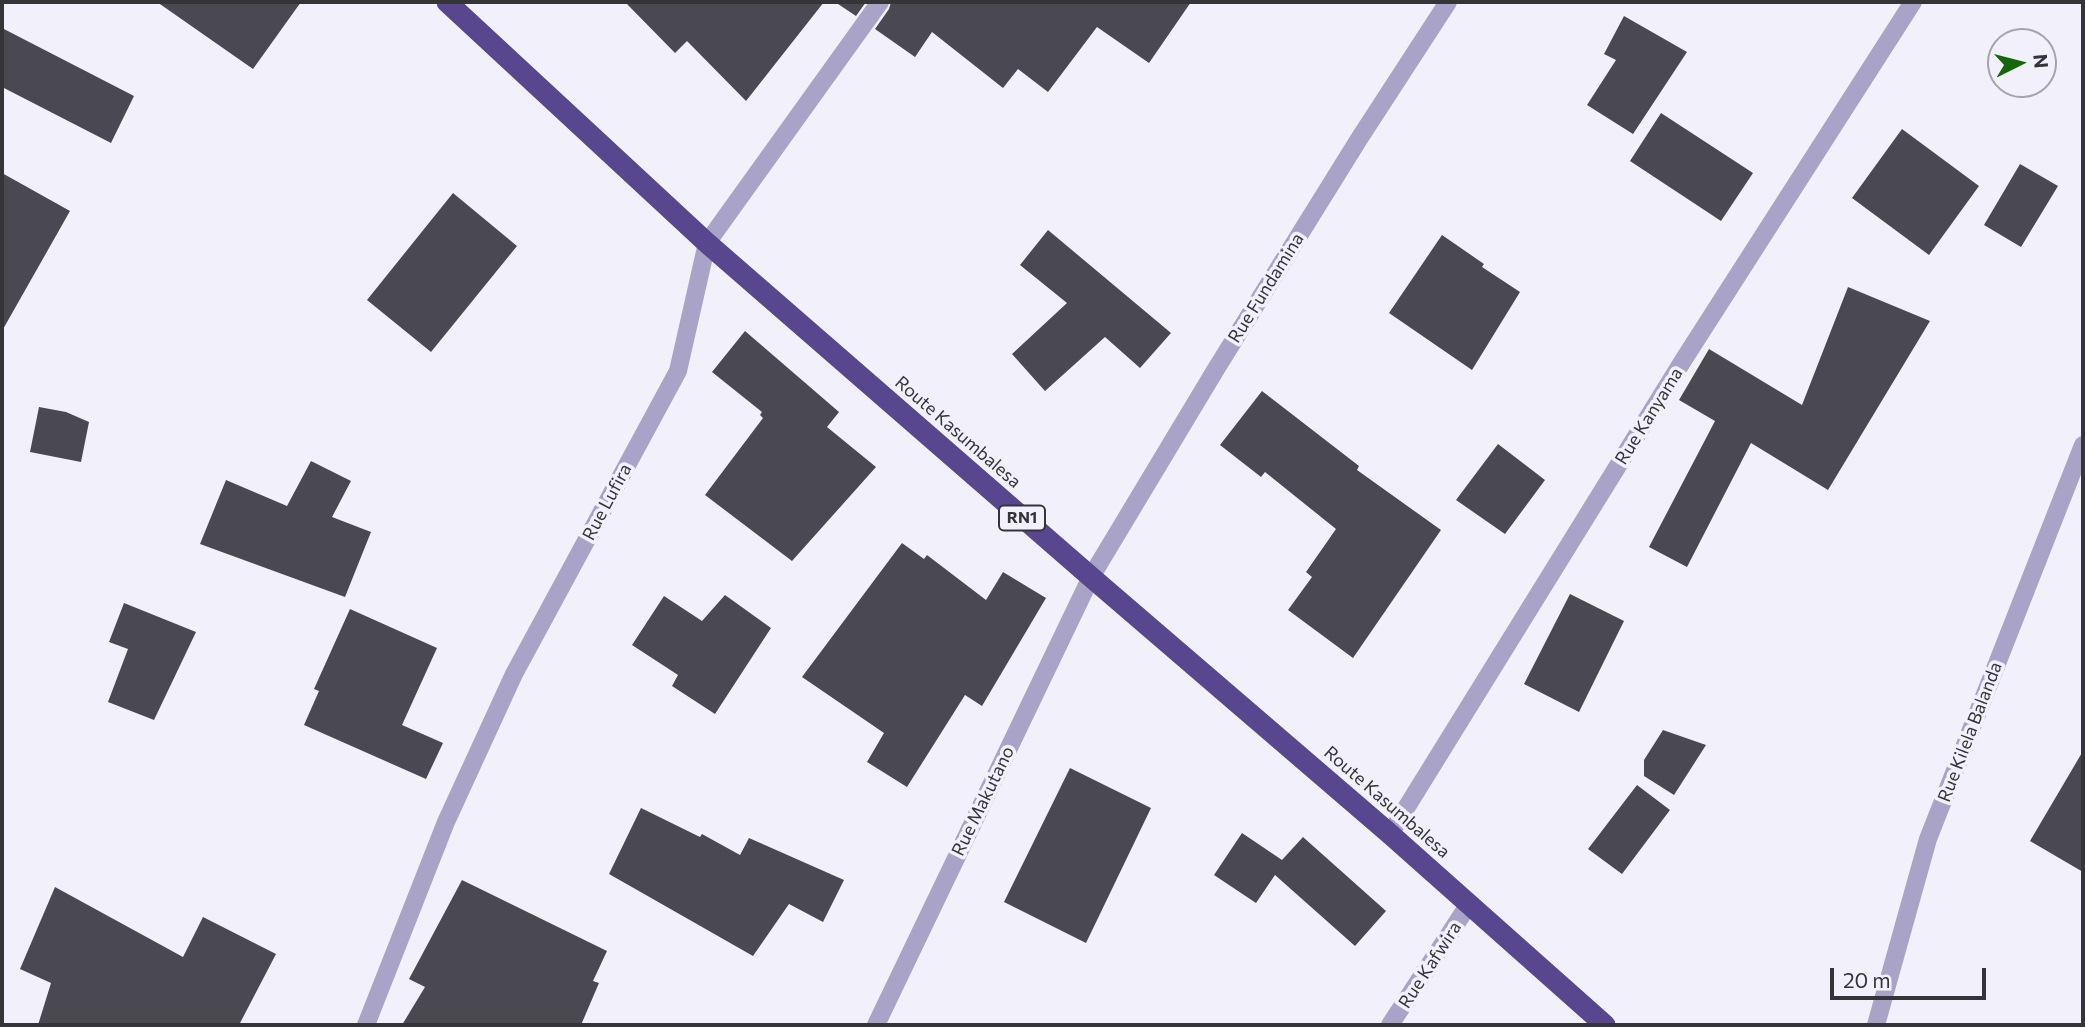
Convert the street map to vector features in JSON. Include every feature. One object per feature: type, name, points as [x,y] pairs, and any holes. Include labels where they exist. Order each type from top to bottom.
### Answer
[{"type":"highway","name":"Route Kasumbalesa","points":[[447,2],[707,243],[1390,834],[1605,1025]]},
{"type":"street","name":"Rue Lufira","points":[[366,1025],[446,822],[514,674],[678,371],[707,243],[880,2]]},
{"type":"street","name":"Rue Fundamina","points":[[1091,577],[1337,174],[1448,2]]},
{"type":"street","name":"Rue Kanyama","points":[[1390,834],[1684,359],[1913,2]]},
{"type":"street","name":"Rue Kilela Balanda","points":[[1876,1025],[1928,839],[2083,445]]},
{"type":"street","name":"Rue Makutano","points":[[876,1025],[1091,577]]},
{"type":"street","name":"Rue Kafwira","points":[[1390,1025],[1469,904]]},
{"type":"building","points":[[157,2],[301,2],[253,69]]},
{"type":"building","points":[[625,2],[824,2],[746,101],[687,41],[675,53]]},
{"type":"building","points":[[835,2],[866,2],[856,16]]},
{"type":"building","points":[[891,2],[1191,2],[1149,63],[1097,27],[1048,92],[1018,69],[1003,88],[932,32],[915,57],[875,29]]},
{"type":"building","points":[[1624,16],[1687,52],[1633,134],[1587,105],[1616,60],[1604,54]]},
{"type":"building","points":[[2,28],[134,96],[111,143],[2,87]]},
{"type":"building","points":[[1661,113],[1753,173],[1721,221],[1630,161]]},
{"type":"building","points":[[1902,129],[1979,186],[1929,255],[1852,198]]},
{"type":"building","points":[[2020,164],[2058,186],[2021,247],[1984,225]]},
{"type":"building","points":[[2,173],[70,211],[2,331]]},
{"type":"building","points":[[453,193],[517,246],[431,352],[367,300]]},
{"type":"building","points":[[1048,230],[1171,333],[1140,368],[1105,337],[1045,391],[1012,354],[1067,303],[1020,265]]},
{"type":"building","points":[[1442,235],[1484,264],[1482,267],[1520,292],[1472,370],[1389,313]]},
{"type":"building","points":[[1848,287],[1930,321],[1828,490],[1751,443],[1687,567],[1649,547],[1715,421],[1679,400],[1709,349],[1802,405]]},
{"type":"building","points":[[745,331],[839,412],[827,427],[876,467],[792,561],[705,495],[763,418],[760,415],[762,412],[712,372]]},
{"type":"building","points":[[1262,391],[1359,466],[1357,470],[1441,530],[1353,658],[1288,610],[1312,577],[1306,572],[1336,529],[1265,472],[1261,477],[1220,445]]},
{"type":"building","points":[[39,407],[66,412],[89,422],[81,462],[30,452]]},
{"type":"building","points":[[1498,444],[1545,480],[1505,534],[1456,500]]},
{"type":"building","points":[[311,461],[351,481],[332,517],[371,532],[345,597],[200,544],[226,480],[287,506]]},
{"type":"building","points":[[902,543],[924,559],[927,555],[986,600],[1003,572],[1046,598],[982,706],[965,695],[907,787],[867,762],[884,733],[802,677]]},
{"type":"building","points":[[1570,594],[1624,621],[1579,712],[1524,684]]},
{"type":"building","points":[[725,595],[771,628],[715,714],[672,686],[678,675],[632,645],[664,596],[702,621]]},
{"type":"building","points":[[124,603],[196,632],[154,720],[108,702],[128,649],[109,642]]},
{"type":"building","points":[[350,609],[437,648],[402,725],[443,743],[426,779],[304,725],[319,691],[314,689]]},
{"type":"building","points":[[1663,730],[1706,745],[1674,795],[1644,776],[1644,760]]},
{"type":"building","points":[[2083,751],[2083,872],[2030,841]]},
{"type":"building","points":[[1070,768],[1151,808],[1086,943],[1004,902]]},
{"type":"building","points":[[1637,785],[1670,810],[1622,874],[1588,849]]},
{"type":"building","points":[[641,808],[700,837],[702,834],[740,855],[749,838],[844,880],[823,922],[789,904],[753,956],[609,874]]},
{"type":"building","points":[[1242,833],[1282,860],[1303,837],[1386,911],[1355,946],[1275,875],[1256,903],[1214,875]]},
{"type":"building","points":[[462,880],[607,951],[593,981],[599,983],[581,1025],[402,1025],[425,987],[409,979]]},
{"type":"building","points":[[55,887],[183,957],[203,917],[276,954],[239,1025],[38,1025],[51,983],[20,969]]}]
